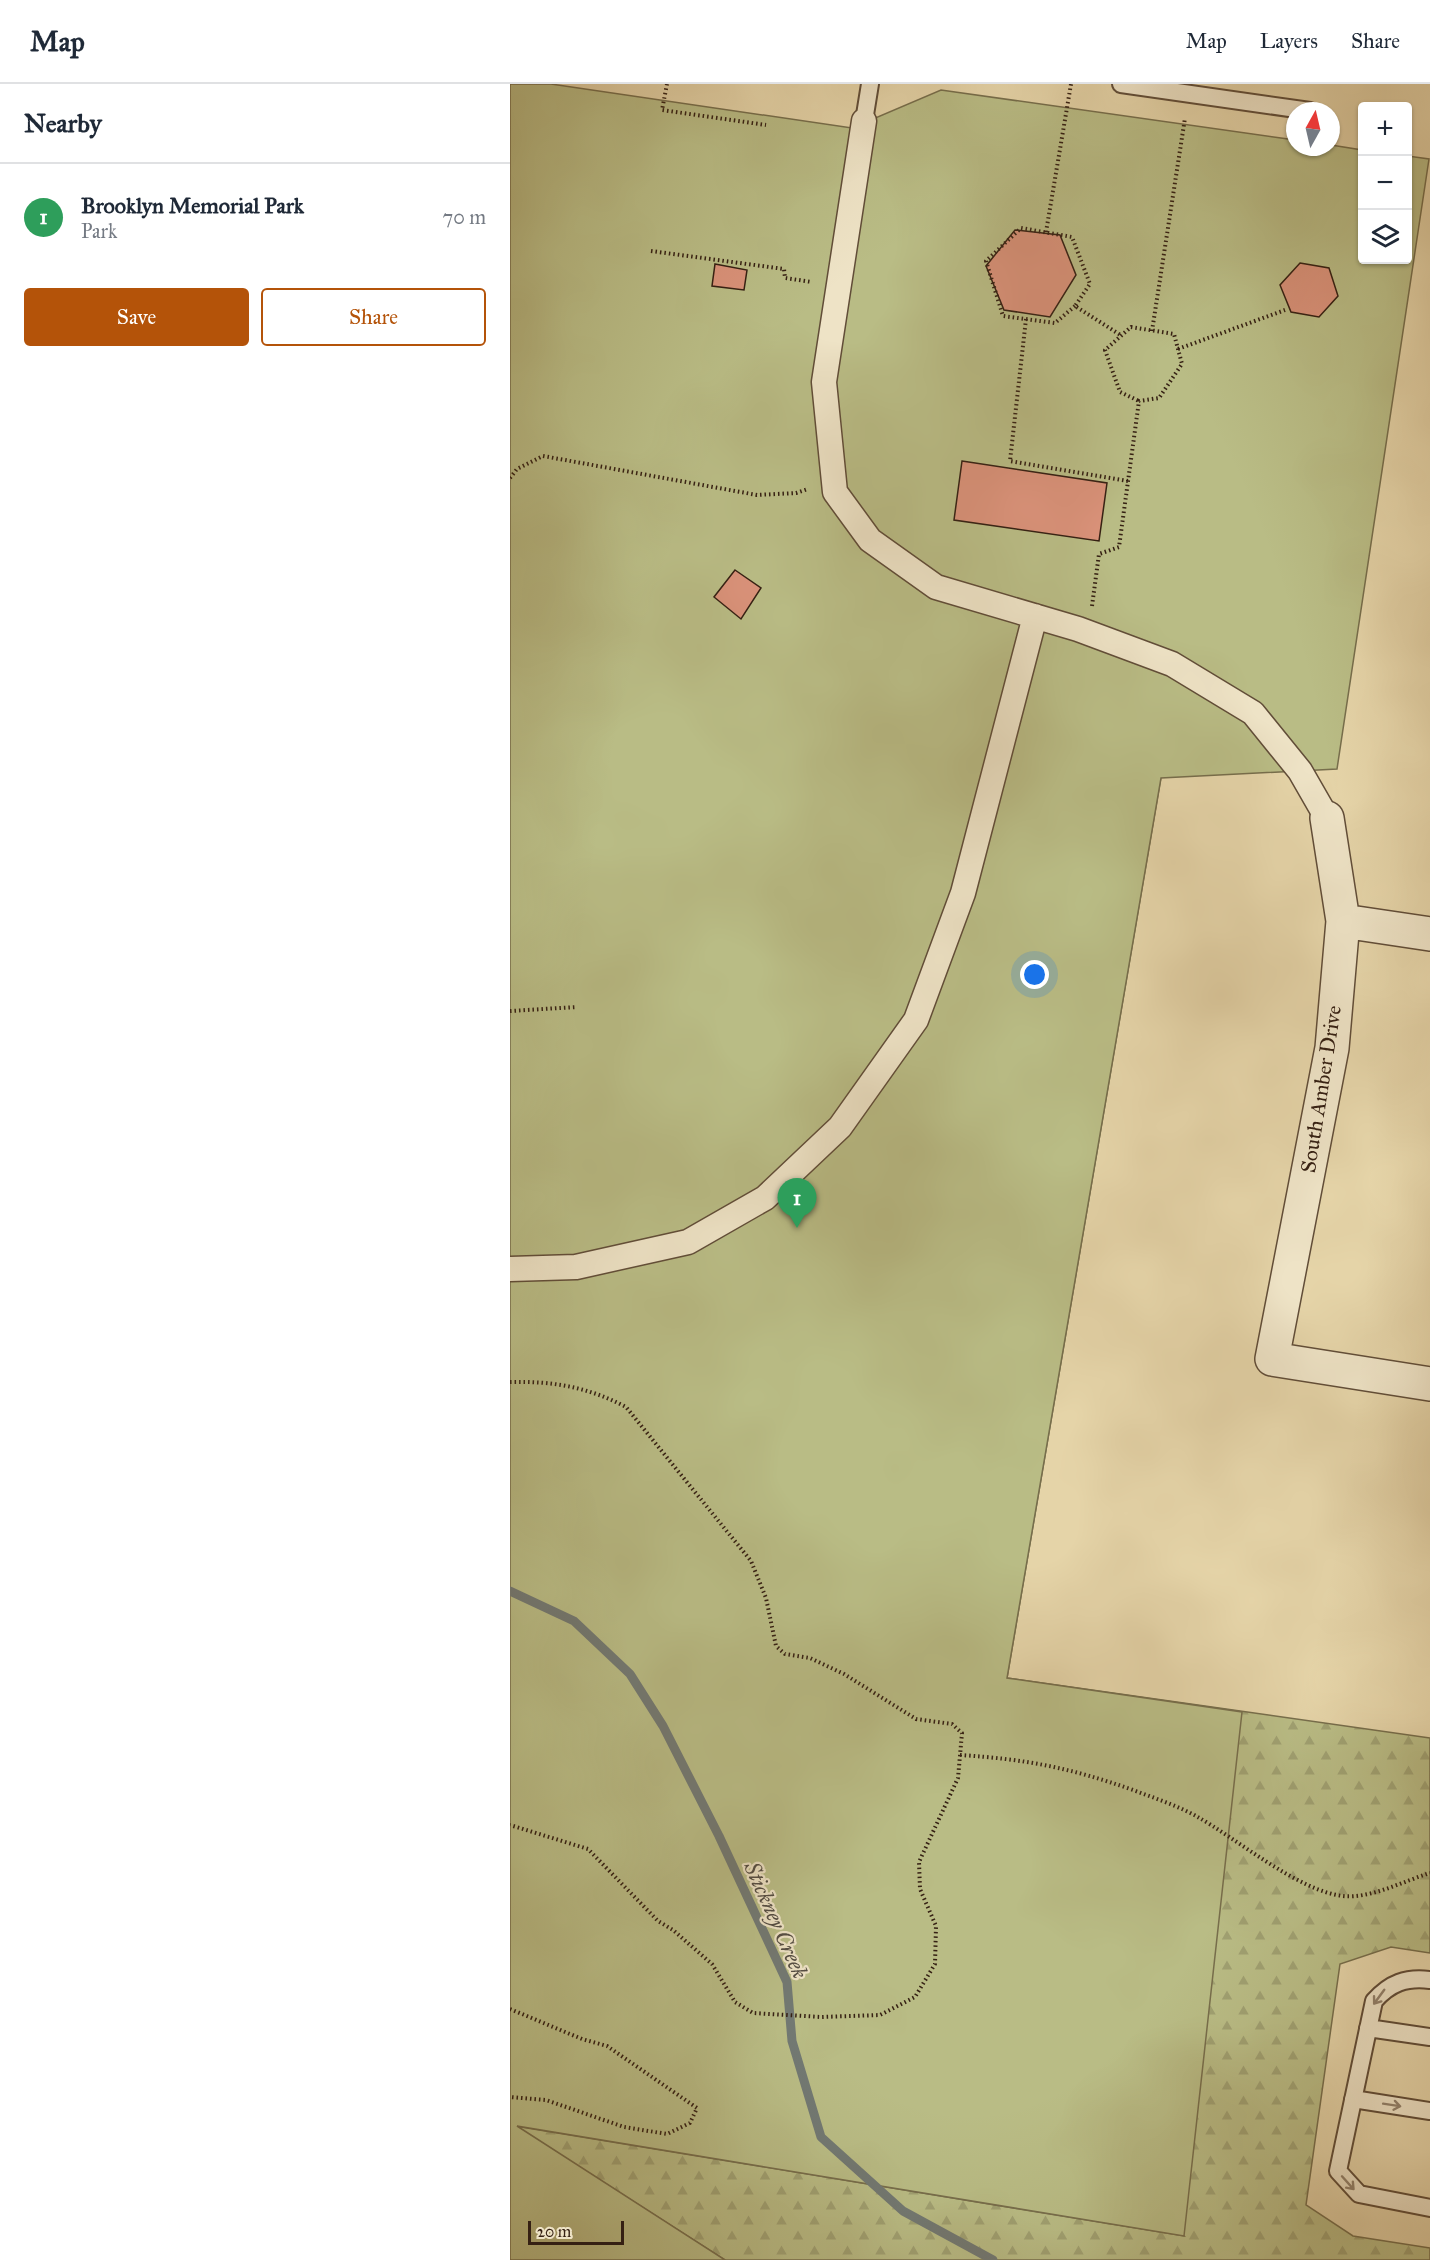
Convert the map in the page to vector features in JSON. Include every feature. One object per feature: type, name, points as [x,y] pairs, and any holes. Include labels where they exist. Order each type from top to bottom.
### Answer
[{"type":"street","points":[[864,121],[824,382],[835,492],[870,540],[936,587],[1088,633],[1172,664],[1253,712],[1300,771],[1327,818]]},
{"type":"street","points":[[510,1269],[576,1267],[688,1242],[765,1198],[840,1127],[916,1020],[963,893],[1035,616]]},
{"type":"street","name":"South Amber Drive","points":[[1327,818],[1343,921],[1332,1048],[1272,1359],[1430,1384]]},
{"type":"street","points":[[1343,921],[1430,934]]},
{"type":"lane","points":[[864,121],[870,84]]},
{"type":"lane","points":[[1121,84],[1286,107]]},
{"type":"lane","points":[[1430,1980],[1411,1977],[1386,1987],[1374,2001],[1338,2171],[1359,2194],[1430,2208]]},
{"type":"lane","points":[[1368,2028],[1430,2037]]},
{"type":"lane","points":[[1353,2099],[1430,2111]]},
{"type":"path","points":[[667,84],[662,110],[766,125]]},
{"type":"path","points":[[1046,232],[1071,84]]},
{"type":"path","points":[[1152,331],[1188,93]]},
{"type":"path","points":[[1021,228],[1072,237],[1090,284],[1075,306],[1056,323],[1003,316],[986,261],[1021,228]]},
{"type":"path","points":[[651,251],[784,269],[785,278],[838,286]]},
{"type":"path","points":[[1075,306],[1122,336]]},
{"type":"path","points":[[1178,349],[1285,310]]},
{"type":"path","points":[[1026,319],[1010,461],[1128,481]]},
{"type":"path","points":[[1131,327],[1152,331],[1174,334],[1182,364],[1159,398],[1139,401],[1120,392],[1105,350],[1131,327]]},
{"type":"path","points":[[1088,633],[1099,554],[1119,547],[1139,401]]},
{"type":"path","points":[[510,478],[517,469],[543,456],[757,495],[796,493],[834,480]]},
{"type":"path","points":[[510,1011],[577,1007]]},
{"type":"path","points":[[510,1382],[569,1384],[599,1393],[626,1407],[751,1561],[766,1598],[776,1646],[785,1654],[810,1658],[844,1674],[916,1719],[952,1724],[962,1732],[958,1778],[918,1862],[920,1889],[936,1926],[935,1964],[915,1997],[880,2015],[821,2017],[753,2013],[735,2002],[712,1965],[673,1930],[658,1921],[588,1849],[510,1825]]},
{"type":"path","points":[[960,1755],[1030,1761],[1079,1771],[1174,1805],[1290,1874],[1324,1891],[1340,1896],[1354,1896],[1430,1873]]},
{"type":"path","points":[[510,2009],[582,2039],[607,2046],[697,2108],[690,2123],[667,2134],[624,2127],[546,2100],[510,2097]]},
{"type":"green space","points":[[510,84],[551,84],[852,128],[941,90],[1286,139],[1286,156],[1340,156],[1340,146],[1358,149],[1358,264],[1412,264],[1412,157],[1429,159],[1337,769],[1161,778],[1007,1678],[1242,1712],[1184,2236],[517,2126],[725,2260],[510,2260]]},
{"type":"green space","points":[[1161,777],[1007,1678],[1430,1738],[1430,1953],[1391,1947],[1340,1964],[1306,2205],[1353,2236],[1430,2248],[1430,2260],[725,2260],[515,2126],[1184,2236],[902,1923]]},
{"type":"building","points":[[1015,230],[1060,235],[1076,275],[1050,317],[1004,310],[986,266]]},
{"type":"building","points":[[1300,263],[1329,268],[1338,296],[1319,317],[1291,312],[1280,285]]},
{"type":"building","points":[[715,264],[747,270],[744,290],[712,286]]},
{"type":"building","points":[[962,461],[1107,483],[1099,541],[954,520]]},
{"type":"building","points":[[735,570],[761,588],[741,619],[714,597]]},
{"type":"waterway","name":"Stickney Creek","points":[[510,1591],[574,1621],[630,1674],[663,1726],[719,1836],[787,1982],[792,2041],[821,2137],[903,2211],[993,2260]]},
{"type":"place","name":"Brooklyn Memorial Park","points":[[797,1228]]}]
